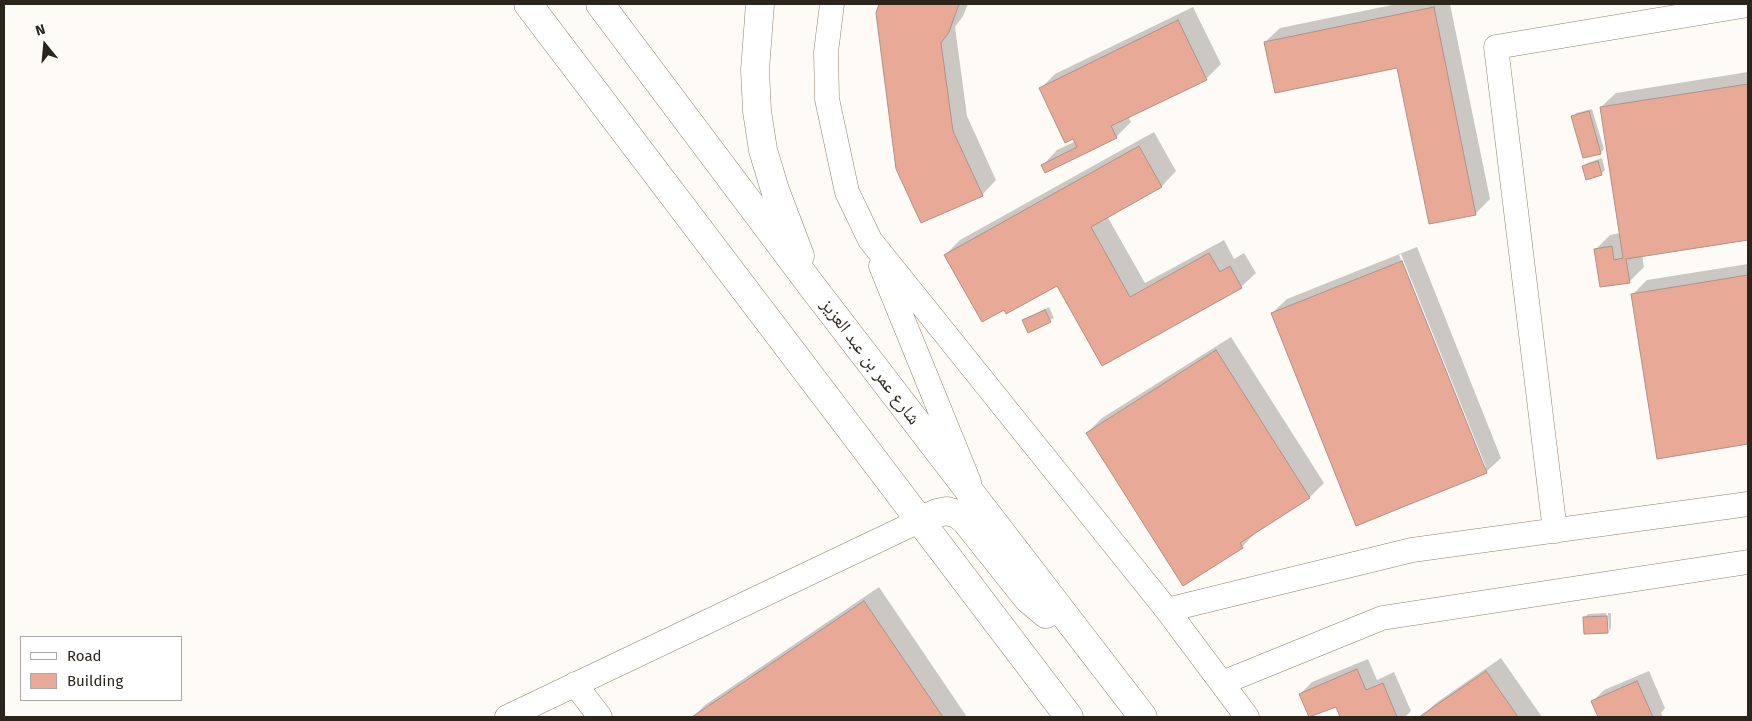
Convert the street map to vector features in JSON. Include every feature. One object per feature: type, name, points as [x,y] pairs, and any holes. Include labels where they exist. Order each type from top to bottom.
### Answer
[{"type":"main road","points":[[528,4],[1069,717]]},
{"type":"main road","name":"شارع عمر بن عبد العزيز","points":[[600,4],[811,285],[1143,717]]},
{"type":"main road","points":[[760,4],[755,70],[757,111],[763,150],[775,190],[811,285]]},
{"type":"main road","points":[[919,521],[947,511],[957,514],[965,520],[1028,599],[1092,651]]},
{"type":"street","points":[[832,4],[826,52],[827,99],[847,192],[870,240],[977,502]]},
{"type":"street","points":[[1555,530],[1496,47],[1525,44],[1748,5]]},
{"type":"street","points":[[870,240],[1167,610],[1247,717]]},
{"type":"street","points":[[1167,610],[1412,550],[1748,504]]},
{"type":"street","points":[[507,717],[919,521]]},
{"type":"street","points":[[1222,683],[1382,618],[1748,562]]},
{"type":"street","points":[[574,684],[600,717]]},
{"type":"building","points":[[879,4],[959,4],[949,32],[941,43],[953,131],[983,196],[921,223],[896,169],[876,13]]},
{"type":"building","points":[[1434,7],[1476,215],[1429,224],[1397,68],[1275,93],[1264,42]]},
{"type":"building","points":[[1178,20],[1207,80],[1111,126],[1117,138],[1045,173],[1041,165],[1077,147],[1073,139],[1065,143],[1039,88]]},
{"type":"building","points":[[1748,84],[1748,240],[1626,259],[1630,283],[1600,287],[1594,249],[1612,246],[1614,260],[1623,258],[1600,107]]},
{"type":"building","points":[[1589,111],[1601,154],[1583,158],[1571,116]]},
{"type":"building","points":[[1139,146],[1162,187],[1091,227],[1130,297],[1209,253],[1220,272],[1230,266],[1242,288],[1102,366],[1057,286],[1006,314],[1004,310],[982,322],[944,255]]},
{"type":"building","points":[[1598,161],[1602,175],[1586,180],[1582,166]]},
{"type":"building","points":[[1402,261],[1487,473],[1356,526],[1271,313]]},
{"type":"building","points":[[1748,275],[1748,444],[1657,459],[1631,294]]},
{"type":"building","points":[[1045,310],[1051,322],[1028,333],[1022,320]]},
{"type":"building","points":[[1216,350],[1310,498],[1240,543],[1243,548],[1183,586],[1086,433]]},
{"type":"building","points":[[864,601],[943,717],[692,717]]},
{"type":"building","points":[[1607,616],[1608,633],[1584,634],[1583,617]]},
{"type":"building","points":[[1357,669],[1366,690],[1383,683],[1397,717],[1340,717],[1336,707],[1309,717],[1299,694]]},
{"type":"building","points":[[1486,671],[1518,717],[1419,717]]},
{"type":"building","points":[[1637,681],[1653,717],[1598,717],[1591,701]]}]
